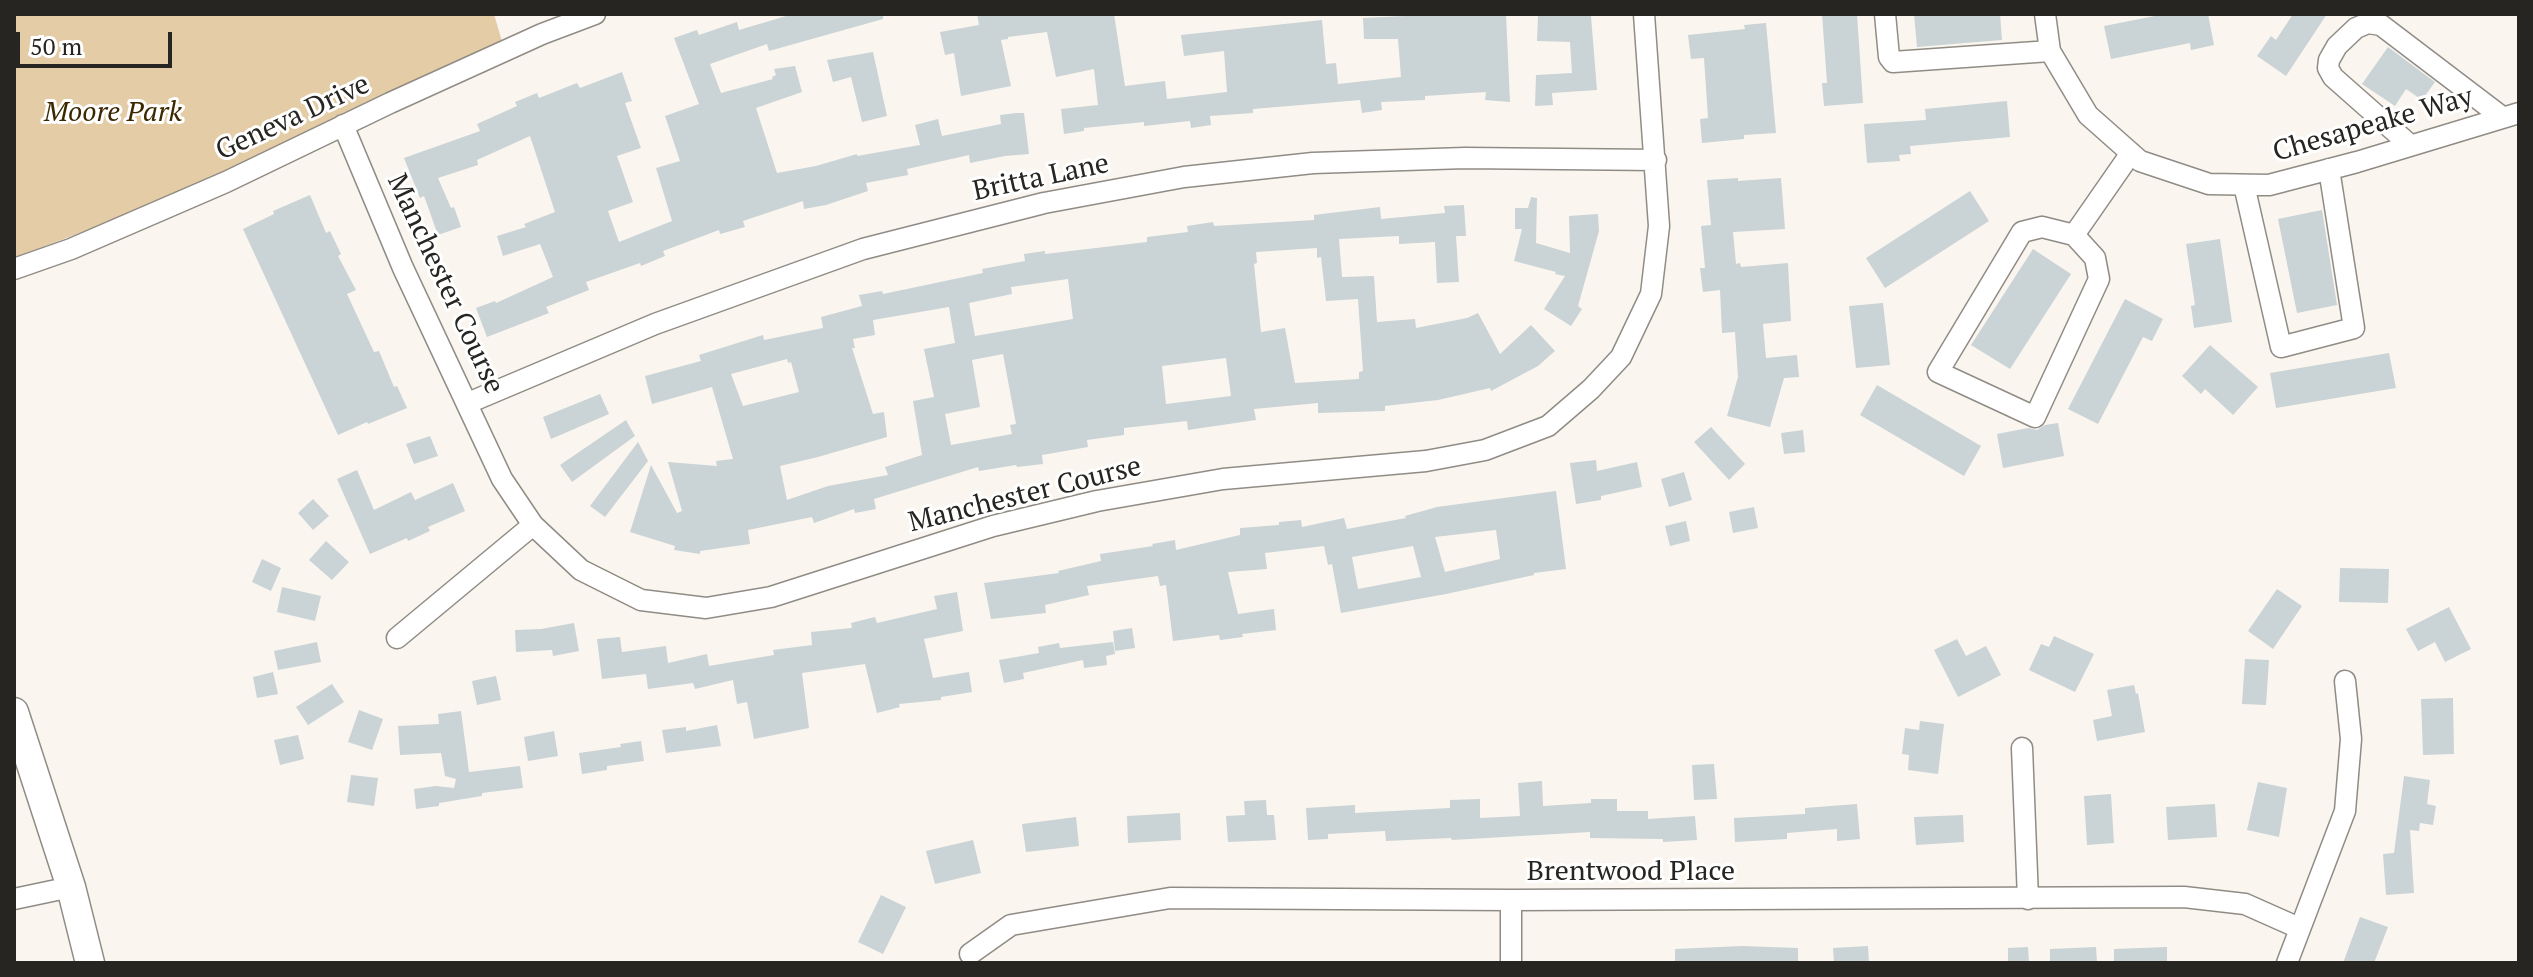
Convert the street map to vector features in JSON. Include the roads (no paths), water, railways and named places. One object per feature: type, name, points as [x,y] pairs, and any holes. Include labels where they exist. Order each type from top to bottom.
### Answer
[{"type":"street","name":"Geneva Drive","points":[[14,269],[71,249],[226,182],[542,34],[595,14]]},
{"type":"street","name":"Manchester Course","points":[[343,125],[403,268],[502,479],[533,525],[581,570],[641,600],[706,608],[771,597],[993,526],[1097,501],[1223,479],[1426,461],[1485,450],[1548,426],[1591,389],[1621,357],[1651,294],[1659,226],[1644,14]]},
{"type":"street","points":[[1885,14],[1889,57],[1893,62],[2050,51]]},
{"type":"street","name":"Chesapeake Way","points":[[2045,14],[2050,51],[2088,115],[2140,161],[2209,184],[2269,185],[2511,115]]},
{"type":"street","points":[[2410,145],[2333,77],[2328,68],[2337,46],[2356,28],[2368,23],[2381,25],[2511,115]]},
{"type":"street","points":[[2074,235],[2131,153]]},
{"type":"street","name":"Britta Lane","points":[[468,403],[655,324],[863,249],[1044,203],[1184,177],[1313,163],[1465,158],[1656,160]]},
{"type":"street","points":[[2244,185],[2281,347],[2354,328],[2329,169]]},
{"type":"street","points":[[2042,227],[2074,235],[2095,258],[2099,279],[2035,417],[1938,372],[2022,232],[2042,227]]},
{"type":"street","points":[[397,638],[533,525]]},
{"type":"street","points":[[2287,963],[2345,811],[2351,739],[2345,681]]},
{"type":"street","points":[[14,712],[71,887],[90,963]]},
{"type":"street","points":[[2022,748],[2028,899]]},
{"type":"street","points":[[14,899],[71,887]]},
{"type":"street","name":"Brentwood Place","points":[[970,954],[1011,925],[1170,898],[2184,897],[2245,904],[2299,928]]},
{"type":"street","points":[[1511,900],[1511,963]]},
{"type":"park label","name":"Moore Park","points":[[113,113]]}]
